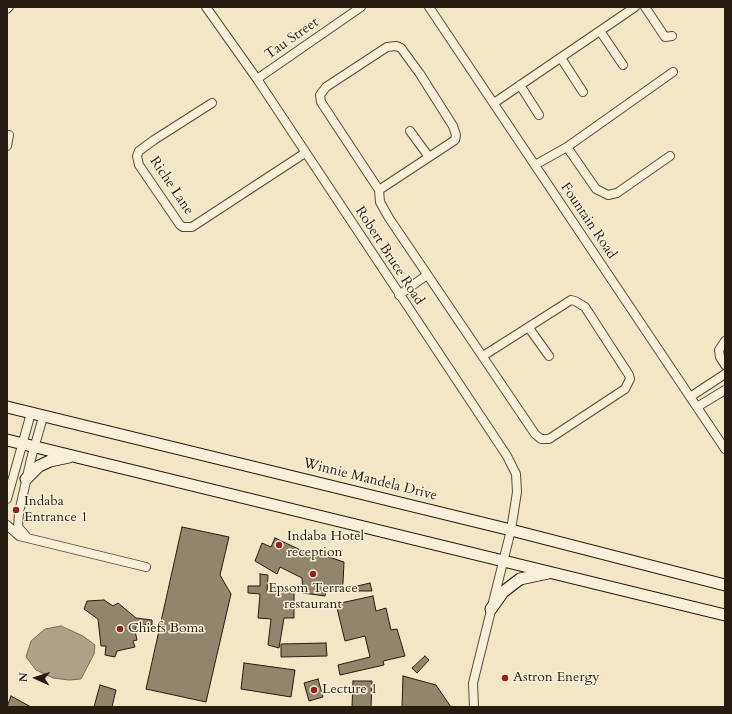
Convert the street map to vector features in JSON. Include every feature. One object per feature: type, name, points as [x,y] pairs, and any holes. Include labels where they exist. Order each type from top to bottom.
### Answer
[{"type":"main road","name":"Winnie Mandela Drive","points":[[7,407],[511,530],[725,585]]},
{"type":"main road","points":[[7,440],[725,615]]},
{"type":"main road","points":[[26,479],[39,466],[50,461],[72,456]]},
{"type":"main road","points":[[491,609],[502,592],[520,579],[553,572]]},
{"type":"street","name":"Robert Bruce Road","points":[[206,7],[257,79],[507,456],[516,474],[517,492],[511,530],[473,683],[474,707]]},
{"type":"street","name":"Tau Street","points":[[257,79],[361,7]]},
{"type":"street","name":"Fountain Road","points":[[429,7],[725,449]]},
{"type":"street","points":[[494,103],[635,7]]},
{"type":"street","points":[[645,7],[665,37],[672,36]]},
{"type":"street","points":[[600,31],[623,65]]},
{"type":"street","points":[[379,190],[455,140],[455,130],[420,74],[401,48],[396,46],[387,47],[326,87],[320,95],[324,107],[379,190],[380,202],[427,275],[483,356],[534,434],[541,439],[549,439],[625,389],[629,383],[629,375],[582,304],[571,300],[483,356]]},
{"type":"street","points":[[561,58],[583,92]]},
{"type":"street","points":[[535,166],[567,147],[673,72]]},
{"type":"street","points":[[520,85],[539,115]]},
{"type":"street","name":"Riche Lane","points":[[212,104],[154,140],[139,151],[137,156],[139,165],[180,225],[192,227],[305,153]]},
{"type":"street","points":[[410,131],[429,157]]},
{"type":"street","points":[[7,146],[9,134]]},
{"type":"street","points":[[567,147],[596,189],[608,195],[617,193],[670,156]]},
{"type":"street","points":[[399,295],[427,275]]},
{"type":"street","points":[[529,328],[549,356]]},
{"type":"street","points":[[725,341],[719,350],[720,357],[725,365]]},
{"type":"street","points":[[690,397],[725,374]]},
{"type":"street","points":[[697,408],[725,390]]},
{"type":"street","points":[[7,498],[31,413]]},
{"type":"street","points":[[26,536],[18,527],[19,511],[34,447],[44,417]]},
{"type":"street","points":[[7,525],[19,536],[26,536],[146,567]]},
{"type":"shaded area","points":[[61,626],[83,636],[95,645],[94,654],[81,679],[69,680],[53,678],[36,670],[26,657],[31,641],[45,629]]},
{"type":"building","points":[[182,527],[229,537],[220,575],[231,594],[206,702],[146,689]]},
{"type":"building","points":[[275,538],[309,554],[311,551],[344,562],[341,591],[326,591],[325,596],[303,593],[302,578],[280,567],[277,574],[255,561],[262,543],[271,547]]},
{"type":"building","points":[[260,574],[268,575],[267,592],[294,591],[294,618],[284,618],[279,648],[268,645],[271,619],[258,618],[260,594],[248,593],[248,586],[260,586]]},
{"type":"building","points":[[370,583],[372,591],[350,591],[349,588]]},
{"type":"building","points":[[373,596],[376,611],[386,608],[391,630],[397,629],[405,656],[383,661],[384,665],[340,675],[338,665],[370,657],[365,636],[345,641],[336,604]]},
{"type":"building","name":"Chiefs Boma","points":[[104,600],[113,606],[118,603],[136,618],[152,620],[152,625],[137,624],[135,631],[137,640],[133,641],[135,647],[117,651],[115,657],[105,655],[106,646],[101,646],[98,619],[84,609],[87,601]]},
{"type":"building","points":[[326,643],[327,656],[281,657],[281,644]]},
{"type":"building","points":[[425,656],[429,660],[417,673],[412,668]]},
{"type":"building","points":[[244,663],[295,670],[291,697],[241,689]]},
{"type":"building","points":[[403,676],[436,685],[451,707],[402,707]]},
{"type":"building","name":"Lecture 1","points":[[318,679],[323,697],[309,701],[304,683]]},
{"type":"building","points":[[353,681],[372,681],[371,707],[352,707]]},
{"type":"building","points":[[100,685],[116,690],[112,707],[94,707]]},
{"type":"building","points":[[11,696],[31,707],[7,707]]},
{"type":"place","name":"Indaba Entrance 1","points":[[16,510]]},
{"type":"place","name":"Indaba Hotel reception","points":[[279,545]]},
{"type":"place","name":"Epsom Terrace restaurant","points":[[313,574]]},
{"type":"place","name":"Chiefs Boma","points":[[120,629]]},
{"type":"place","name":"Astron Energy","points":[[505,678]]},
{"type":"place","name":"Lecture 1","points":[[314,690]]}]
